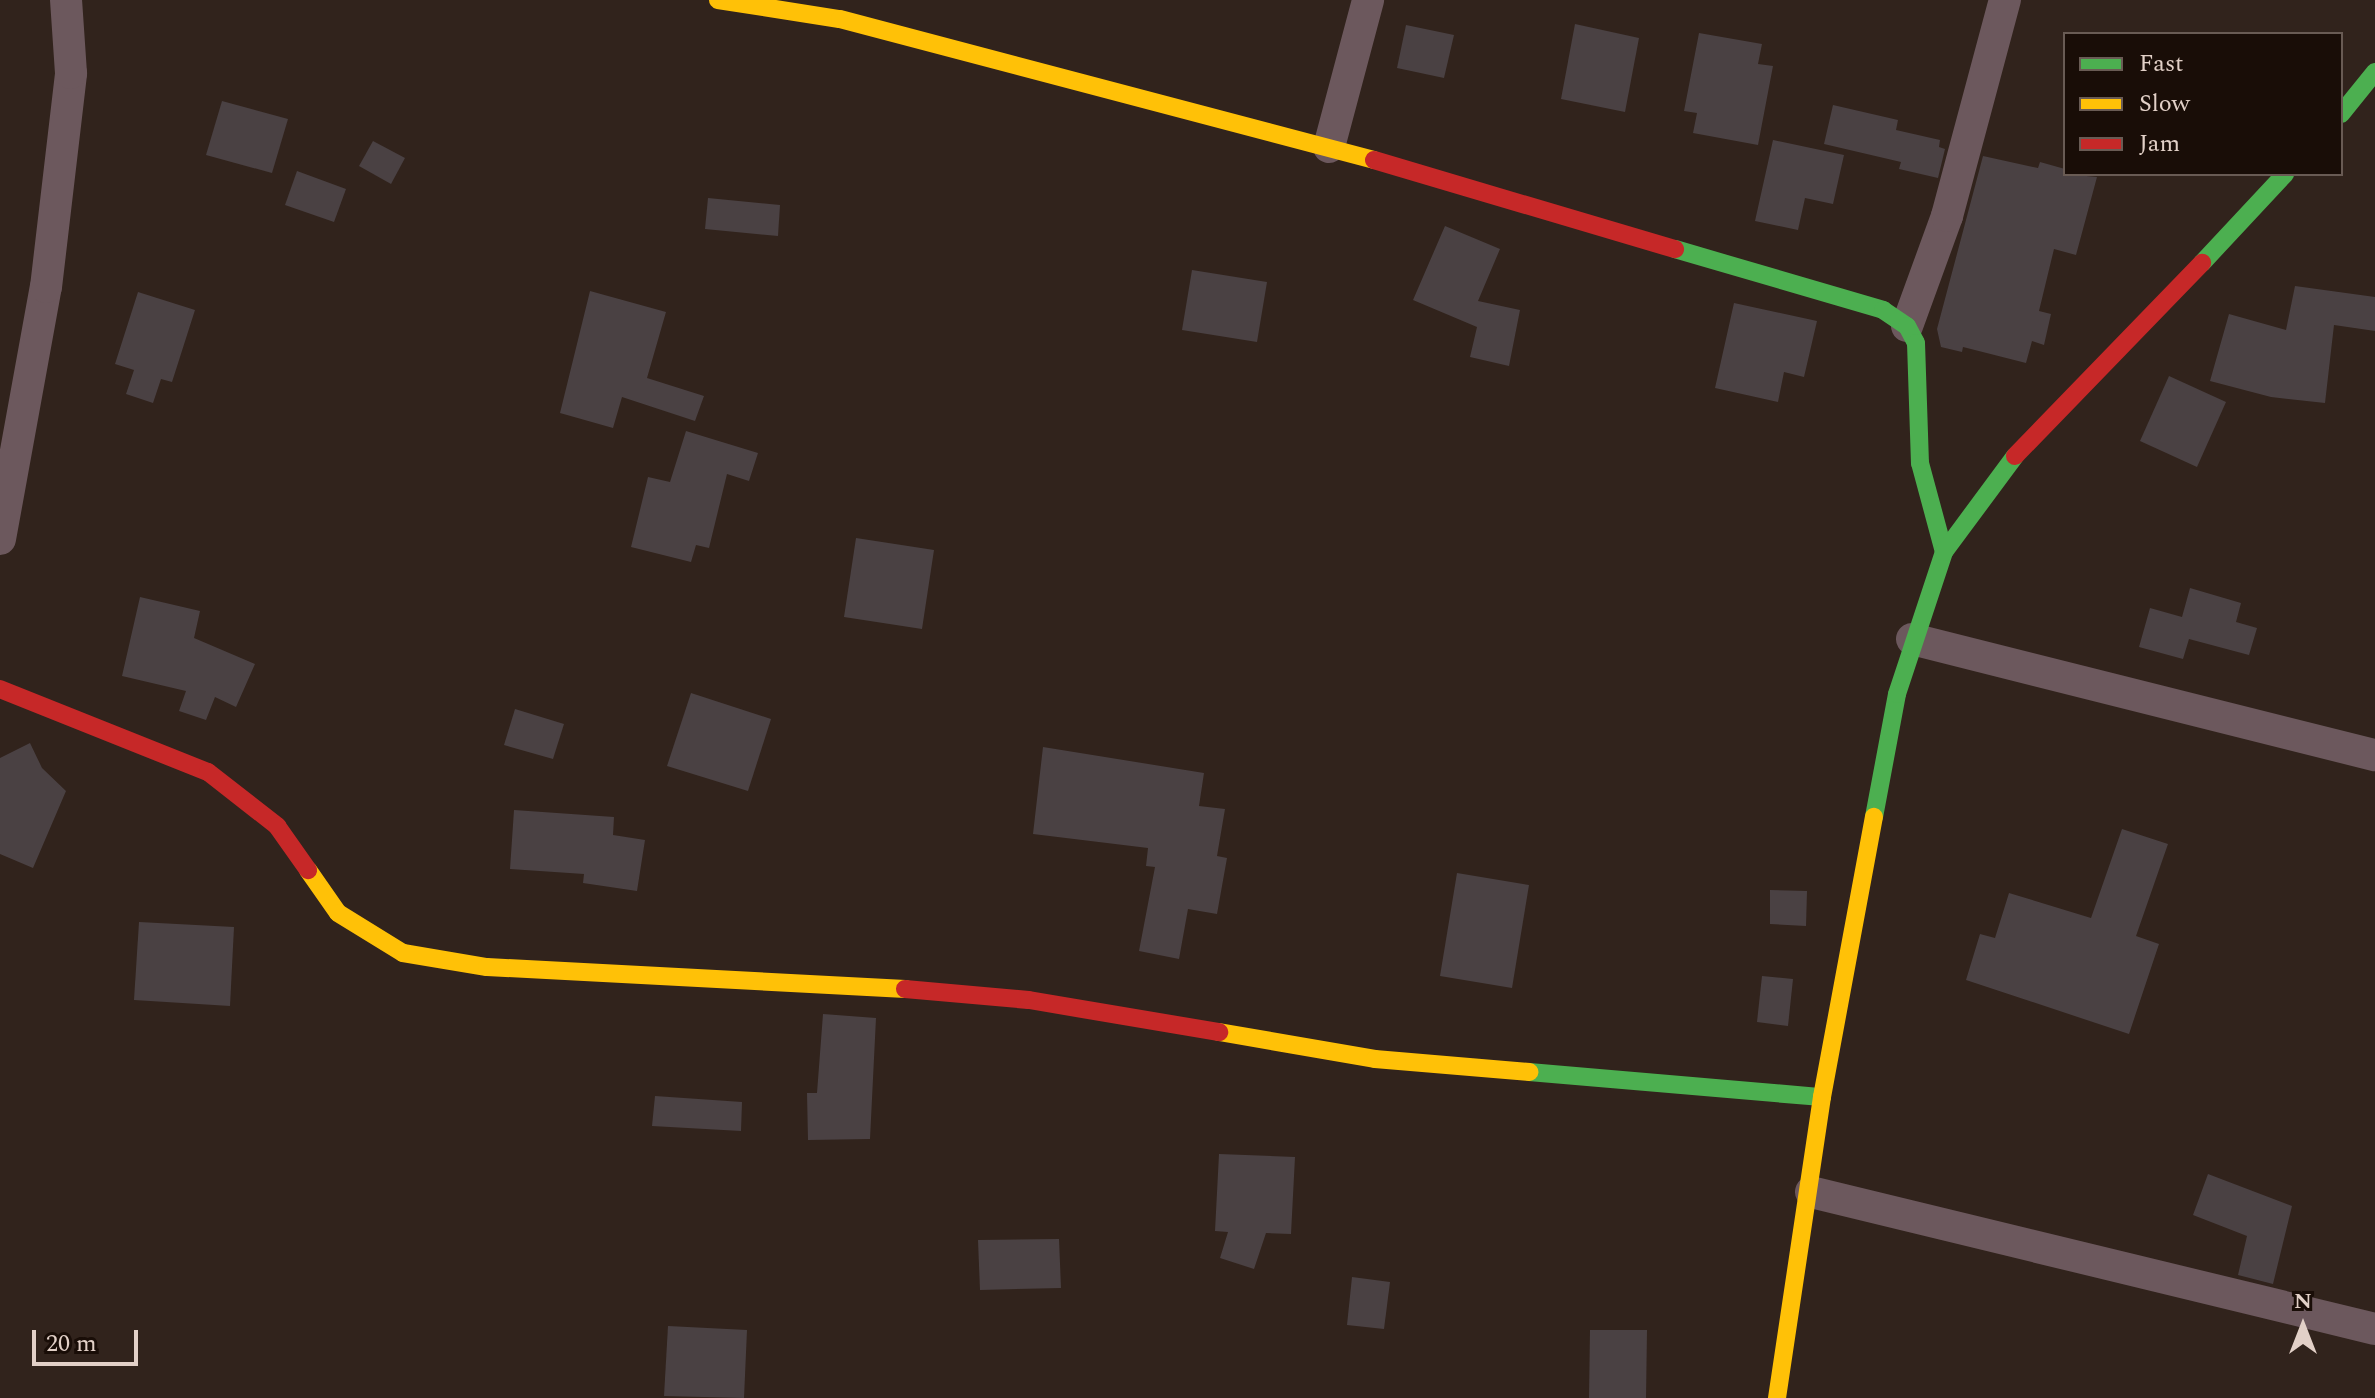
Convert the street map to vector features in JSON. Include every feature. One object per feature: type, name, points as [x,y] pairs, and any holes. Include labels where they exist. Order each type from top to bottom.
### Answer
[{"type":"street","points":[[0,539],[48,272],[71,73],[66,0]]},
{"type":"street","points":[[718,0],[841,10],[1783,277],[1883,310],[1907,326],[1916,343],[1920,463],[1944,552]]},
{"type":"street","points":[[1329,147],[1368,0]]},
{"type":"street","points":[[1907,326],[1947,216],[2005,0]]},
{"type":"street","points":[[2343,112],[2375,72]]},
{"type":"street","points":[[1777,1398],[1811,1192],[1822,1097],[1897,694],[1912,639],[1944,552],[1977,502],[2041,426],[2143,327],[2283,176]]},
{"type":"street","points":[[1912,639],[2375,755]]},
{"type":"street","points":[[0,689],[208,772],[277,826],[338,913],[403,953],[487,967],[826,982],[1029,1000],[1375,1059],[1822,1097]]},
{"type":"street","points":[[1811,1192],[2375,1329]]},
{"type":"building","points":[[1575,24],[1639,38],[1625,112],[1561,99]]},
{"type":"building","points":[[1406,25],[1454,35],[1444,78],[1397,68]]},
{"type":"building","points":[[1699,33],[1762,44],[1758,64],[1773,66],[1758,145],[1693,133],[1697,113],[1684,111]]},
{"type":"building","points":[[222,101],[288,119],[272,173],[206,155]]},
{"type":"building","points":[[1833,105],[1898,120],[1896,130],[1940,140],[1939,147],[1945,149],[1938,178],[1899,169],[1901,162],[1824,144]]},
{"type":"building","points":[[1773,140],[1844,155],[1833,204],[1805,198],[1798,230],[1755,221]]},
{"type":"building","points":[[373,141],[405,158],[391,184],[359,166]]},
{"type":"building","points":[[1983,156],[2038,168],[2040,162],[2063,168],[2063,176],[2097,177],[2076,255],[2054,249],[2039,311],[2051,314],[2044,345],[2032,341],[2026,363],[1963,347],[1962,352],[1941,347],[1937,329]]},
{"type":"building","points":[[297,171],[346,189],[334,222],[285,205]]},
{"type":"building","points":[[708,198],[780,205],[778,236],[705,229]]},
{"type":"building","points":[[1445,226],[1500,249],[1478,301],[1520,310],[1509,366],[1470,357],[1477,327],[1413,300]]},
{"type":"building","points":[[1192,270],[1267,282],[1257,342],[1182,330]]},
{"type":"building","points":[[2295,286],[2375,297],[2375,331],[2334,325],[2325,403],[2271,397],[2210,381],[2229,314],[2286,330]]},
{"type":"building","points":[[590,291],[666,312],[647,378],[704,396],[695,421],[622,397],[613,428],[560,413]]},
{"type":"building","points":[[138,292],[195,310],[172,382],[161,379],[153,403],[126,394],[134,370],[115,364]]},
{"type":"building","points":[[1734,303],[1817,321],[1804,377],[1784,372],[1778,402],[1715,388]]},
{"type":"building","points":[[2169,376],[2226,402],[2197,467],[2140,441]]},
{"type":"building","points":[[686,431],[758,453],[749,481],[727,474],[709,548],[696,545],[691,562],[631,547],[648,477],[670,482]]},
{"type":"building","points":[[856,538],[934,550],[922,629],[844,617]]},
{"type":"building","points":[[2190,588],[2241,603],[2236,622],[2257,628],[2249,655],[2189,639],[2183,659],[2139,647],[2150,608],[2182,617]]},
{"type":"building","points":[[140,597],[200,611],[194,638],[255,664],[236,707],[215,697],[206,720],[179,711],[186,691],[122,676]]},
{"type":"building","points":[[691,693],[771,719],[748,791],[667,766]]},
{"type":"building","points":[[515,709],[564,724],[553,759],[504,745]]},
{"type":"building","points":[[30,743],[42,768],[66,791],[33,868],[0,854],[0,758]]},
{"type":"building","points":[[1043,747],[1204,773],[1199,806],[1225,809],[1217,856],[1227,858],[1217,914],[1188,909],[1179,959],[1139,951],[1155,867],[1146,866],[1148,848],[1033,834]]},
{"type":"building","points":[[514,810],[614,817],[613,835],[645,840],[637,891],[583,883],[584,874],[510,869]]},
{"type":"building","points":[[2122,829],[2168,844],[2136,936],[2159,944],[2129,1034],[1966,980],[1980,934],[1995,938],[2009,893],[2091,918]]},
{"type":"building","points":[[1457,873],[1529,885],[1512,988],[1440,976]]},
{"type":"building","points":[[1770,890],[1807,891],[1806,926],[1770,924]]},
{"type":"building","points":[[139,922],[234,927],[230,1006],[134,1000]]},
{"type":"building","points":[[1762,976],[1793,979],[1788,1026],[1757,1022]]},
{"type":"building","points":[[823,1014],[876,1018],[870,1139],[808,1140],[807,1093],[817,1093]]},
{"type":"building","points":[[655,1096],[742,1102],[741,1131],[652,1126]]},
{"type":"building","points":[[1219,1154],[1295,1157],[1291,1234],[1266,1233],[1254,1269],[1220,1258],[1228,1232],[1215,1231]]},
{"type":"building","points":[[2208,1174],[2292,1206],[2273,1284],[2238,1275],[2247,1236],[2193,1215]]},
{"type":"building","points":[[1059,1239],[1061,1288],[980,1290],[978,1240]]},
{"type":"building","points":[[1352,1277],[1390,1282],[1384,1329],[1347,1325]]},
{"type":"building","points":[[668,1326],[747,1330],[744,1398],[664,1396]]},
{"type":"building","points":[[1590,1330],[1647,1330],[1646,1398],[1589,1398]]},
{"type":"traffic: fast","points":[[2343,112],[2375,72]]},
{"type":"traffic: fast","points":[[2202,263],[2283,176]]},
{"type":"traffic: fast","points":[[1675,249],[1883,310],[1907,326],[1916,343],[1920,463],[1944,552]]},
{"type":"traffic: fast","points":[[1874,817],[1897,694],[1944,552],[2015,456]]},
{"type":"traffic: fast","points":[[1529,1072],[1822,1097]]},
{"type":"traffic: slow","points":[[718,0],[840,19],[1374,160]]},
{"type":"traffic: slow","points":[[1777,1398],[1822,1097],[1874,817]]},
{"type":"traffic: slow","points":[[308,870],[338,913],[403,953],[487,967],[905,989]]},
{"type":"traffic: slow","points":[[1219,1032],[1375,1059],[1529,1072]]},
{"type":"traffic: jam","points":[[1374,160],[1675,249]]},
{"type":"traffic: jam","points":[[2015,456],[2202,263]]},
{"type":"traffic: jam","points":[[0,689],[208,772],[277,826],[308,870]]},
{"type":"traffic: jam","points":[[905,989],[1029,1000],[1219,1032]]}]
